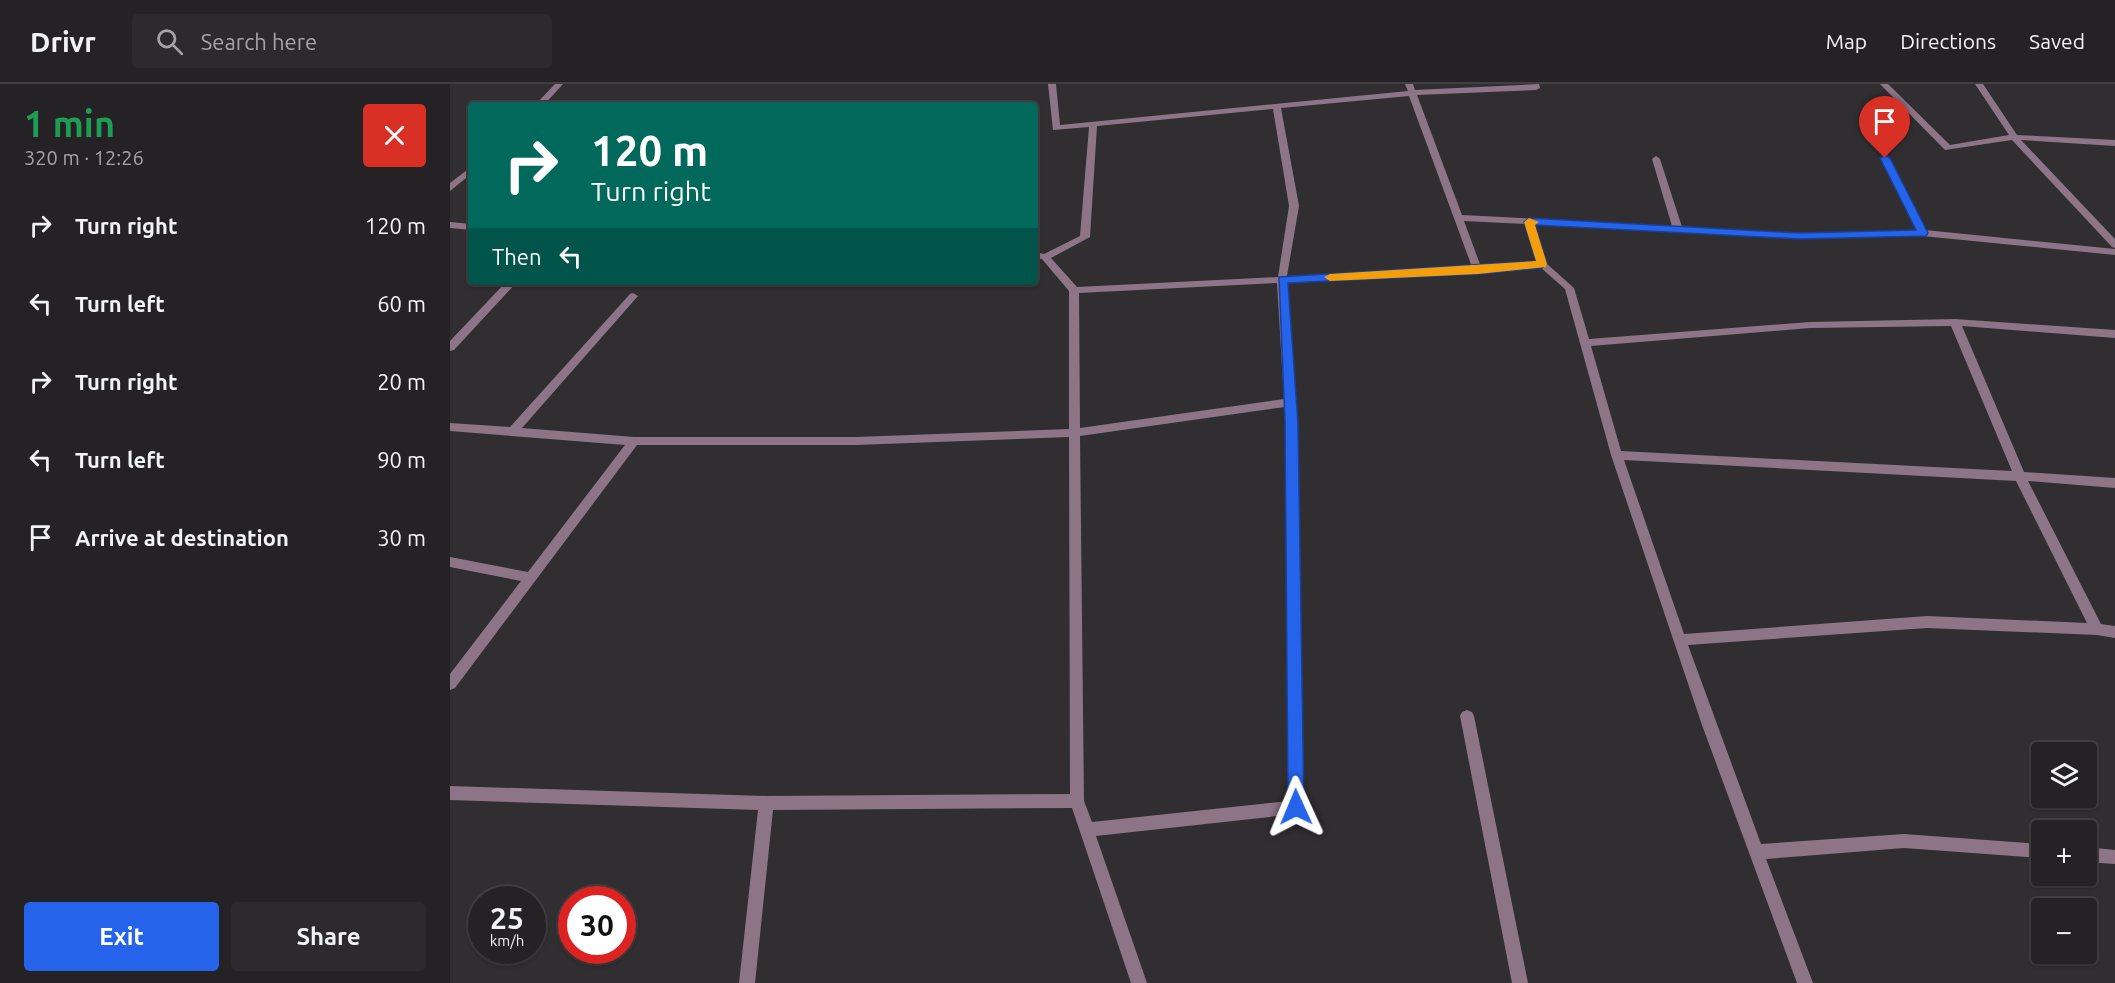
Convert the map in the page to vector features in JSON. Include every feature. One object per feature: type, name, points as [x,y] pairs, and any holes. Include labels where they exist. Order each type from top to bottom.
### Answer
[{"type":"street","points":[[542,102],[559,84]]},
{"type":"street","points":[[1052,84],[1056,128],[1277,106],[1411,89],[1536,88],[1535,84]]},
{"type":"street","points":[[1884,84],[1948,148],[2014,137],[2115,143]]},
{"type":"street","points":[[1979,84],[2014,137],[2115,245]]},
{"type":"street","points":[[1411,89],[1478,270]]},
{"type":"street","points":[[1087,830],[1296,807],[1290,402],[1282,279],[1294,206],[1277,106]]},
{"type":"street","points":[[1093,124],[1084,237],[1040,256],[1074,290],[1077,801],[1140,983]]},
{"type":"street","points":[[1885,158],[1922,233]]},
{"type":"street","points":[[1656,159],[1678,230]]},
{"type":"street","points":[[450,188],[468,173]]},
{"type":"street","points":[[1459,218],[1800,236],[1922,233],[2115,252]]},
{"type":"street","points":[[1529,222],[1542,264],[1569,288],[1617,455],[1680,640],[1805,983]]},
{"type":"street","points":[[450,225],[468,227]]},
{"type":"street","points":[[1074,290],[1478,270],[1542,264]]},
{"type":"street","points":[[450,347],[509,285]]},
{"type":"street","points":[[513,431],[633,296]]},
{"type":"street","points":[[1585,343],[1810,325],[1954,322],[2115,334]]},
{"type":"street","points":[[1954,322],[2019,475],[2097,629]]},
{"type":"street","points":[[450,427],[634,441],[856,441],[1075,433],[1290,402]]},
{"type":"street","points":[[450,684],[634,441]]},
{"type":"street","points":[[1617,455],[1770,465],[2019,475],[2115,483]]},
{"type":"street","points":[[450,562],[531,578]]},
{"type":"street","points":[[1680,640],[1927,622],[2097,629],[2115,632]]},
{"type":"street","points":[[1467,716],[1520,983]]},
{"type":"street","points":[[450,793],[766,803],[1077,801]]},
{"type":"street","points":[[747,983],[766,803]]},
{"type":"street","points":[[1756,852],[1904,841],[2031,850]]},
{"type":"street","points":[[2097,855],[2115,856]]},
{"type":"slow traffic","points":[[1330,277],[1478,270],[1542,264],[1529,222],[1534,222]]},
{"type":"route","points":[[1296,807],[1291,423],[1282,279],[1478,270],[1542,264],[1529,222],[1800,236],[1922,233],[1885,158]]}]
